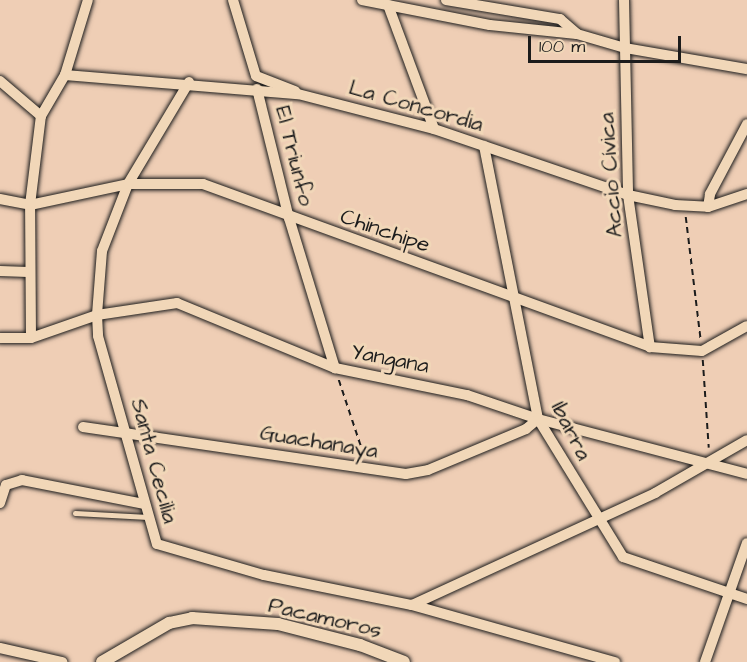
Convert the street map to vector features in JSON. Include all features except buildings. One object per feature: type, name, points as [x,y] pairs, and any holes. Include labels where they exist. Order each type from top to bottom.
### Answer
[{"type":"street","points":[[30,338],[28,272],[30,205],[41,116],[65,75],[88,0]]},
{"type":"street","name":"El Triunfo","points":[[233,0],[255,76],[298,94]]},
{"type":"street","points":[[362,0],[490,25],[577,34],[625,48],[747,69]]},
{"type":"street","points":[[446,0],[560,19],[577,34]]},
{"type":"street","name":"Accio Cívica","points":[[624,0],[628,195],[650,347]]},
{"type":"street","points":[[388,5],[435,129]]},
{"type":"street","name":"La Concordia","points":[[65,75],[189,82],[298,94],[435,129],[628,195],[685,206],[708,207],[747,194]]},
{"type":"street","points":[[0,81],[41,116]]},
{"type":"street","name":"Santa Cecilia","points":[[189,82],[128,184],[102,250],[97,315],[144,504],[157,544],[264,575],[412,604],[615,662]]},
{"type":"street","name":"El Triunfo","points":[[257,89],[289,218],[335,368]]},
{"type":"street","points":[[708,207],[710,194],[747,123]]},
{"type":"street","name":"Ibarra","points":[[484,146],[538,419],[623,557],[747,599]]},
{"type":"street","name":"Chinchipe","points":[[0,199],[30,205],[128,184],[204,184],[289,218],[650,347],[702,351]]},
{"type":"street","points":[[0,272],[28,272]]},
{"type":"street","name":"Yangana","points":[[0,338],[30,338],[97,315],[177,303],[335,368],[467,394],[538,419],[747,474]]},
{"type":"street","points":[[702,351],[747,326]]},
{"type":"street","name":"Guachanaya","points":[[83,427],[126,430],[370,472],[428,470],[526,429],[538,419]]},
{"type":"street","points":[[412,604],[710,464],[747,440]]},
{"type":"street","points":[[0,503],[6,485],[22,480],[144,504]]},
{"type":"street","points":[[705,662],[747,543]]},
{"type":"street","name":"Pacamoros","points":[[102,662],[169,623],[192,618],[278,624],[360,645],[404,662]]},
{"type":"street","points":[[0,648],[62,662]]},
{"type":"lane","points":[[75,513],[148,517]]},
{"type":"path","points":[[685,206],[702,351],[710,464]]},
{"type":"path","points":[[335,368],[370,472]]}]
